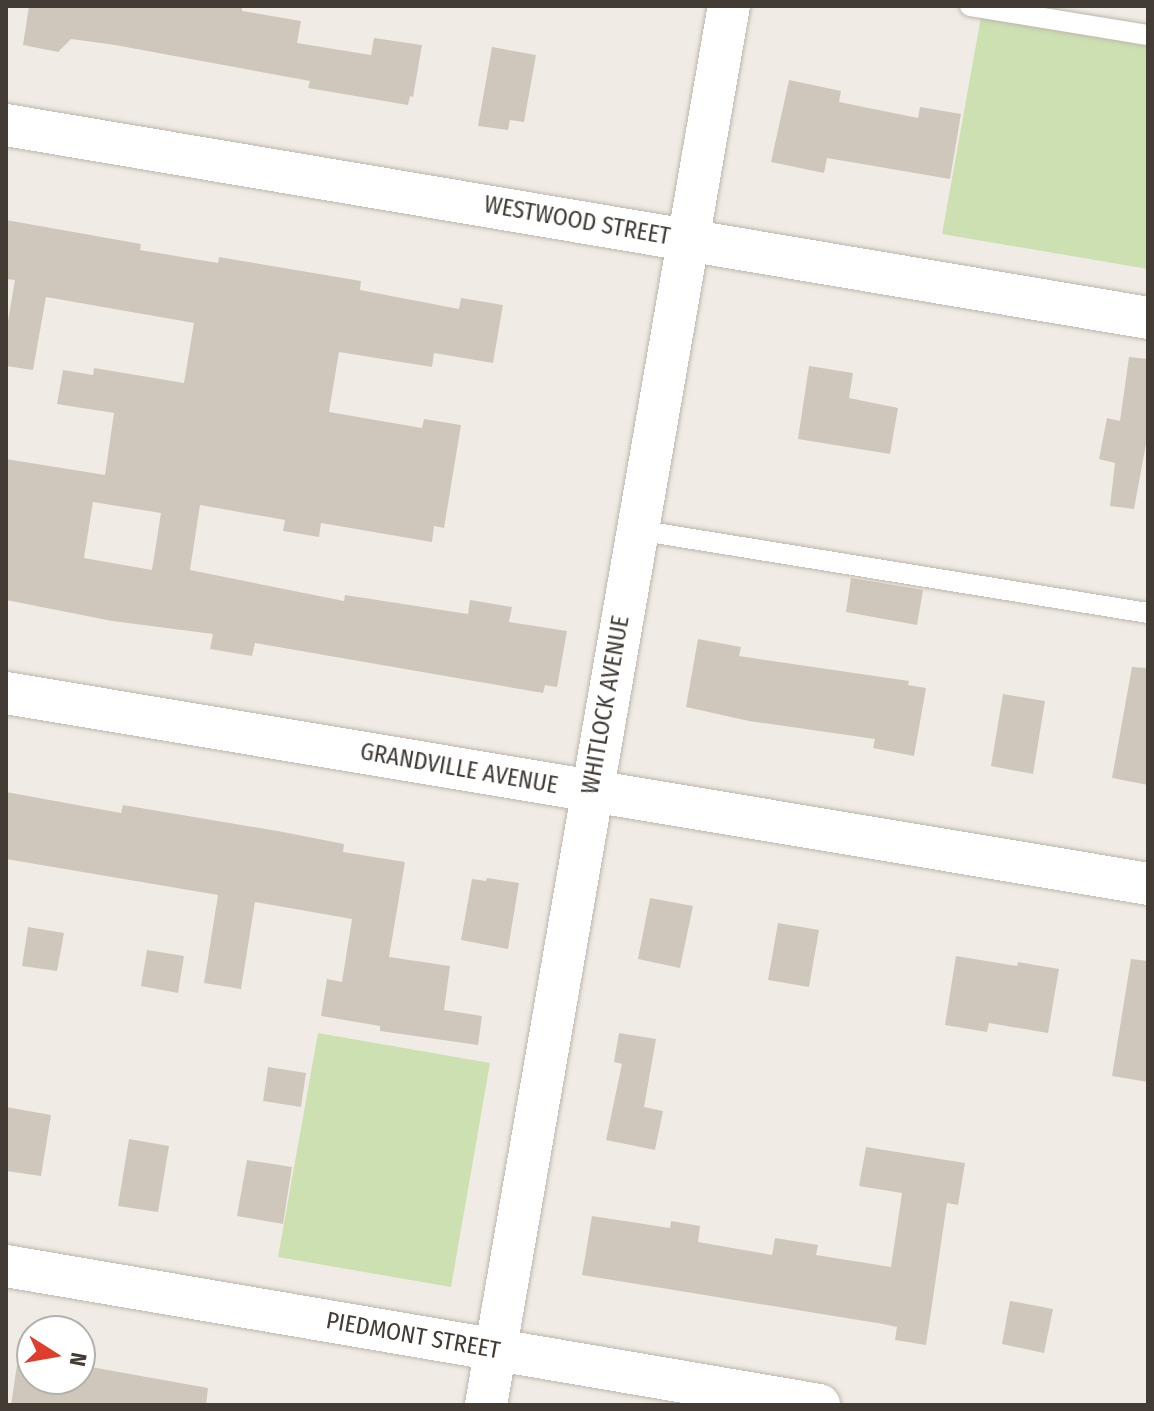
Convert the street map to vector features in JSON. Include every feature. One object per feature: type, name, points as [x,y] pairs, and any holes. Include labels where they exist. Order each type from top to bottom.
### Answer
[{"type":"street","name":"WHITLOCK AVENUE","points":[[486,1405],[729,6]]},
{"type":"street","name":"WESTWOOD STREET","points":[[6,125],[1148,318]]},
{"type":"street","name":"GRANDVILLE AVENUE","points":[[6,693],[1148,884]]},
{"type":"street","name":"PIEDMONT STREET","points":[[6,1266],[819,1405]]},
{"type":"lane","points":[[970,6],[1148,35]]},
{"type":"lane","points":[[637,530],[1148,613]]},
{"type":"green space","points":[[981,17],[1148,46],[1148,269],[942,234]]},
{"type":"green space","points":[[318,1033],[490,1063],[451,1287],[278,1257]]},
{"type":"building","points":[[29,6],[242,6],[242,11],[301,21],[297,43],[371,55],[374,38],[422,45],[413,97],[410,96],[408,105],[308,88],[310,81],[115,45],[71,39],[58,52],[23,45]]},
{"type":"building","points":[[492,47],[536,55],[524,122],[510,120],[508,130],[478,126]]},
{"type":"building","points":[[789,80],[841,91],[839,102],[918,118],[920,107],[961,114],[950,179],[827,158],[824,173],[771,162]]},
{"type":"building","points":[[6,220],[141,244],[140,250],[218,263],[219,257],[361,281],[360,290],[459,309],[461,298],[503,305],[493,363],[434,353],[432,367],[339,352],[329,412],[422,428],[424,419],[461,425],[444,528],[434,526],[432,542],[321,523],[319,537],[283,531],[285,520],[200,505],[190,570],[344,601],[345,595],[468,614],[470,600],[512,607],[509,622],[567,631],[557,687],[545,685],[543,693],[255,643],[252,656],[210,649],[213,634],[112,621],[6,600],[6,459],[105,475],[114,413],[57,404],[63,370],[93,375],[94,368],[184,383],[194,323],[46,297],[33,370],[6,366],[6,333],[15,280],[6,279]],"holes":[[[93,502],[161,513],[152,570],[84,558]]]},
{"type":"building","points":[[1129,357],[1148,359],[1148,433],[1134,509],[1110,506],[1115,463],[1099,459],[1107,418],[1120,421]]},
{"type":"building","points":[[809,366],[853,373],[849,398],[898,408],[890,454],[798,439]]},
{"type":"building","points":[[851,578],[923,590],[917,625],[846,612]]},
{"type":"building","points":[[698,639],[741,647],[739,656],[909,681],[908,685],[926,688],[914,756],[873,748],[875,739],[749,721],[686,707]]},
{"type":"building","points":[[1132,667],[1148,668],[1148,785],[1112,778]]},
{"type":"building","points":[[1003,694],[1045,701],[1033,774],[991,766]]},
{"type":"building","points":[[6,792],[121,813],[123,805],[283,832],[344,844],[343,852],[405,862],[389,957],[450,966],[444,1010],[482,1016],[478,1045],[380,1031],[380,1026],[321,1016],[327,979],[342,982],[352,919],[255,902],[241,989],[204,983],[218,895],[6,859]]},
{"type":"building","points":[[487,878],[519,883],[508,949],[461,940],[472,879],[486,881]]},
{"type":"building","points":[[650,898],[693,906],[680,968],[638,959]]},
{"type":"building","points":[[778,923],[819,930],[809,987],[768,980]]},
{"type":"building","points":[[28,927],[64,933],[57,971],[22,966]]},
{"type":"building","points":[[147,950],[184,956],[178,993],[141,986]]},
{"type":"building","points":[[956,956],[1059,969],[1048,1033],[989,1023],[987,1032],[945,1025]]},
{"type":"building","points":[[1131,959],[1148,961],[1148,1082],[1112,1076]]},
{"type":"building","points":[[619,1033],[656,1039],[644,1107],[663,1111],[655,1150],[606,1140],[622,1064],[614,1062]]},
{"type":"building","points":[[268,1067],[306,1073],[301,1107],[263,1101]]},
{"type":"building","points":[[6,1107],[51,1115],[41,1176],[6,1171]]},
{"type":"building","points":[[129,1139],[169,1146],[158,1212],[118,1206]]},
{"type":"building","points":[[866,1147],[965,1163],[958,1205],[947,1203],[926,1345],[895,1340],[897,1327],[883,1324],[582,1275],[592,1216],[670,1228],[671,1221],[700,1226],[698,1242],[772,1255],[775,1238],[818,1245],[816,1255],[891,1267],[902,1193],[859,1186]]},
{"type":"building","points":[[247,1160],[292,1167],[283,1224],[237,1216]]},
{"type":"building","points":[[1010,1301],[1053,1309],[1044,1353],[1002,1344]]},
{"type":"building","points":[[96,1368],[208,1388],[206,1405],[11,1405],[16,1372],[16,1395],[96,1395]]}]
